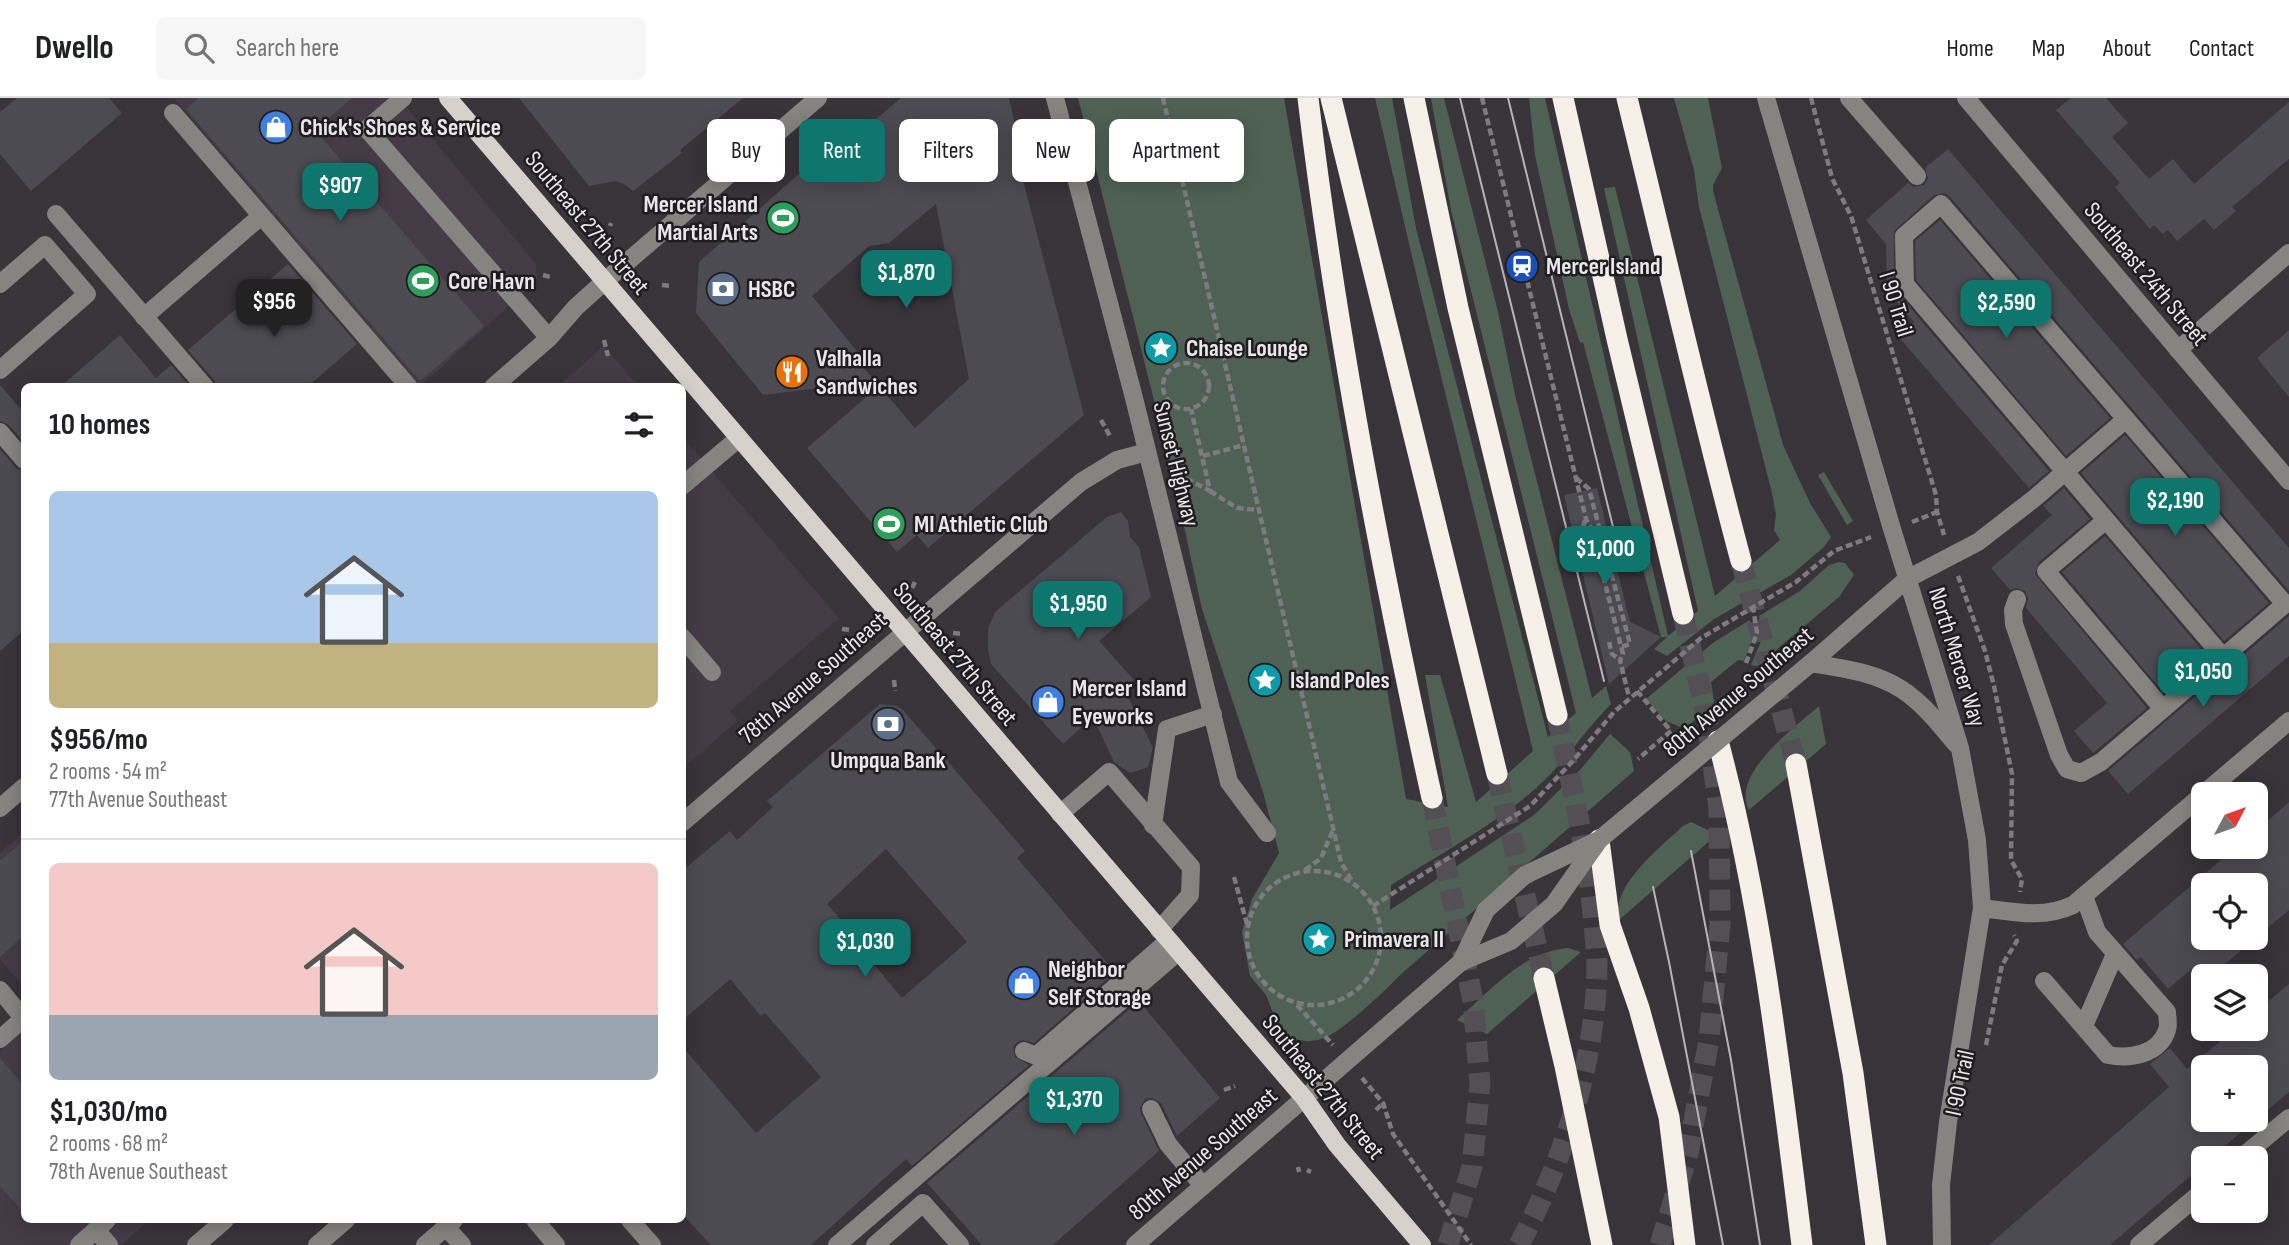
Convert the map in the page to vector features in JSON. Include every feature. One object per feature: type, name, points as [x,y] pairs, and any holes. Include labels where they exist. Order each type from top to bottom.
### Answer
[{"type":"highway","points":[[1308,98],[1321,209],[1368,480],[1401,657],[1432,798]]},
{"type":"highway","points":[[1331,98],[1497,774]]},
{"type":"highway","points":[[1414,98],[1458,308],[1557,715]]},
{"type":"highway","points":[[1563,98],[1614,326],[1684,614]]},
{"type":"highway","points":[[1627,98],[1682,317],[1706,430],[1741,561]]},
{"type":"highway","points":[[1718,741],[1752,884],[1783,1090],[1802,1245]]},
{"type":"highway","points":[[1796,764],[1853,1073],[1876,1245]]},
{"type":"highway","points":[[1599,840],[1609,925],[1639,1008],[1669,1117],[1685,1245]]},
{"type":"highway","points":[[1544,978],[1602,1245]]},
{"type":"main road","name":"Southeast 27th Street","points":[[448,98],[903,633],[1305,1099],[1336,1145],[1422,1245]]},
{"type":"street","points":[[403,98],[367,129],[550,338]]},
{"type":"street","points":[[498,383],[550,338],[576,307],[605,281],[818,98]]},
{"type":"street","name":"Sunset Highway","points":[[1055,98],[1230,782],[1267,833]]},
{"type":"street","name":"North Mercer Way","points":[[1766,98],[1907,579],[1960,748],[1977,840],[1982,908],[1948,1122],[1941,1185],[1942,1245]]},
{"type":"street","points":[[1849,98],[1917,176]]},
{"type":"street","name":"Southeast 24th Street","points":[[1966,98],[2289,481]]},
{"type":"street","points":[[173,113],[406,383]]},
{"type":"street","points":[[2017,599],[2013,610],[2014,624],[2059,755],[2067,769],[2081,773],[2101,762],[2163,709],[2223,657],[2284,604],[1941,204],[1904,236],[1905,284],[2223,657]]},
{"type":"street","points":[[56,214],[202,383]]},
{"type":"street","points":[[144,317],[261,216]]},
{"type":"street","points":[[0,284],[45,245],[87,294],[0,370]]},
{"type":"street","points":[[2178,350],[2289,253]]},
{"type":"street","name":"80th Avenue Southeast","points":[[1461,962],[1486,909],[1525,875],[1599,840],[1907,579],[1978,542],[2126,419]]},
{"type":"street","points":[[0,432],[21,456]]},
{"type":"street","points":[[686,483],[739,438]]},
{"type":"street","name":"78th Avenue Southeast","points":[[686,820],[1081,482],[1117,460],[1147,452]]},
{"type":"street","points":[[2106,520],[2046,571],[2163,709]]},
{"type":"street","points":[[686,642],[712,671]]},
{"type":"street","points":[[1811,663],[1852,670],[1900,688],[1923,706],[1960,748]]},
{"type":"street","points":[[1153,825],[1167,729],[1213,714]]},
{"type":"street","points":[[1982,908],[2038,914],[2057,912],[2073,905],[2289,720]]},
{"type":"street","points":[[837,1245],[1169,941],[1190,895],[1191,867],[1109,772],[1060,814]]},
{"type":"street","points":[[0,808],[21,790]]},
{"type":"street","name":"80th Avenue Southeast","points":[[1135,1245],[1461,962],[1511,941],[1554,904],[1599,840]]},
{"type":"street","points":[[2044,981],[2108,1055],[2136,1056],[2150,1050],[2160,1041],[2167,1029],[2168,1012],[2097,932],[2084,896]]},
{"type":"street","points":[[1024,1051],[1036,1056],[1169,941]]},
{"type":"street","points":[[2084,1027],[2115,954]]},
{"type":"street","points":[[0,990],[21,1014]]},
{"type":"street","points":[[0,1039],[21,1021]]},
{"type":"street","points":[[1151,1109],[1168,1144],[1203,1186]]},
{"type":"street","points":[[2255,1146],[2289,1118]]},
{"type":"street","points":[[2139,1245],[2191,1201]]},
{"type":"street","points":[[875,1245],[923,1203],[960,1245]]},
{"type":"street","points":[[195,1245],[221,1223]]},
{"type":"street","points":[[317,1245],[343,1223]]},
{"type":"street","points":[[425,1245],[450,1223],[462,1245]]},
{"type":"street","points":[[538,1223],[556,1245]]},
{"type":"street","points":[[633,1223],[652,1245]]},
{"type":"street","points":[[79,1245],[101,1225],[109,1245]]},
{"type":"path","points":[[1163,98],[1341,862],[1353,883],[1373,906],[1382,934],[1381,952],[1374,969],[1364,984],[1350,996],[1315,1006],[1297,1004],[1281,998],[1268,988],[1250,959],[1246,943],[1252,910],[1261,896],[1274,884],[1304,871],[1338,875],[1353,883]]},
{"type":"path","points":[[1482,98],[1586,519],[1591,528],[1623,653],[1620,660],[1629,698]]},
{"type":"path","name":"I 90 Trail","points":[[1811,98],[1832,178],[1851,216],[1924,455],[1936,495],[1940,522]]},
{"type":"path","points":[[543,275],[550,277]]},
{"type":"path","points":[[662,285],[671,286]]},
{"type":"path","points":[[604,340],[608,356]]},
{"type":"path","points":[[1185,363],[1200,368],[1208,380],[1208,395],[1191,409],[1177,408],[1163,390],[1166,375],[1171,369],[1185,363]]},
{"type":"path","points":[[1191,409],[1210,491]]},
{"type":"path","points":[[1101,420],[1111,438]]},
{"type":"path","points":[[1203,456],[1244,445]]},
{"type":"path","points":[[1181,478],[1210,491],[1237,508],[1259,510]]},
{"type":"path","points":[[1576,478],[1589,489],[1630,644],[1621,647]]},
{"type":"path","points":[[1931,514],[1937,512]]},
{"type":"path","points":[[1586,519],[1582,531],[1588,553]]},
{"type":"path","points":[[1373,906],[1530,806],[1629,698],[1701,638],[1796,582],[1834,551],[1858,541]]},
{"type":"path","points":[[1959,579],[1985,651],[2012,774],[2011,860],[2022,879],[2020,886]]},
{"type":"path","points":[[912,588],[915,582]]},
{"type":"path","points":[[1746,663],[1757,633],[1753,607]]},
{"type":"path","points":[[842,629],[851,630]]},
{"type":"path","points":[[953,633],[962,634]]},
{"type":"path","points":[[1609,642],[1612,654],[1620,660]]},
{"type":"path","points":[[894,680],[895,691]]},
{"type":"path","points":[[1637,691],[1671,732],[1638,759]]},
{"type":"path","points":[[1304,871],[1321,858],[1333,829]]},
{"type":"path","points":[[1234,877],[1247,926]]},
{"type":"path","name":"I 90 Trail","points":[[1983,1057],[2002,965],[2017,941],[2014,935]]},
{"type":"path","points":[[1297,1004],[1309,1021]]},
{"type":"path","points":[[1233,1093],[1224,1090],[1235,1086]]},
{"type":"path","points":[[1377,1096],[1383,1103],[1394,1134],[1471,1245]]},
{"type":"path","points":[[1376,1110],[1383,1103]]},
{"type":"shaded area","points":[[174,98],[399,98],[536,264],[537,281],[423,383],[417,383]]},
{"type":"shaded area","points":[[604,346],[636,383],[562,383]]},
{"type":"shaded area","points":[[686,442],[839,618],[730,711],[738,720],[686,766]]},
{"type":"shaded area","points":[[21,835],[21,984],[0,959],[0,853]]},
{"type":"shaded area","points":[[21,1033],[21,1223],[147,1223],[121,1245],[0,1245],[0,1052]]},
{"type":"green space","points":[[1078,98],[1284,98],[1406,799],[1448,807],[1425,675],[1440,675],[1476,802],[1533,751],[1375,98],[1392,98],[1416,228],[1548,737],[1576,713],[1451,210],[1431,98],[1444,98],[1498,312],[1516,399],[1592,698],[1606,686],[1611,704],[1555,769],[1518,803],[1391,885],[1390,910],[1534,815],[1580,770],[1610,734],[1630,752],[1634,771],[1355,1017],[1321,1039],[1303,1041],[1281,1033],[1266,995],[1250,976],[1242,932],[1252,899],[1279,853],[1263,792],[1202,609],[1173,476],[1095,166],[1095,119],[1083,119]]},
{"type":"green space","points":[[1529,98],[1545,98],[1668,636],[1698,611],[1604,188],[1615,187],[1715,596],[1780,540],[1774,530],[1776,515],[1772,493],[1674,98],[1708,98],[1722,168],[1713,185],[1713,191],[1783,445],[1810,503],[1831,537],[1824,547],[1791,575],[1714,619],[1667,656],[1654,649],[1667,637],[1661,637],[1583,342],[1580,343],[1569,309],[1535,155]]},
{"type":"green space","points":[[1824,472],[1853,521],[1847,525],[1818,475]]},
{"type":"green space","points":[[1845,563],[1854,575],[1839,597],[1757,666],[1751,665],[1761,641],[1759,616],[1800,591],[1829,565]]},
{"type":"green space","points":[[1750,620],[1752,640],[1744,661],[1738,660],[1711,682],[1714,702],[1685,729],[1666,721],[1646,699],[1714,642]]},
{"type":"green space","points":[[1819,706],[1826,744],[1749,810],[1746,796],[1756,767],[1781,739]]},
{"type":"green space","points":[[1691,822],[1710,831],[1714,837],[1619,920],[1618,907],[1629,881],[1662,845]]},
{"type":"green space","points":[[1568,948],[1581,952],[1487,1034],[1457,1020],[1521,965],[1551,951]]},
{"type":"building","points":[[17,98],[109,98],[122,113],[31,191],[0,154],[0,112]]},
{"type":"building","points":[[199,98],[352,98],[315,130],[484,326],[420,381],[186,109]]},
{"type":"building","points":[[519,98],[743,98],[718,119],[707,119],[707,128],[680,150],[682,153],[633,191],[615,181],[589,186]]},
{"type":"building","points":[[901,98],[1009,98],[1014,119],[1012,182],[1023,182],[1084,415],[928,548],[917,535],[897,552],[807,448],[879,386],[915,428],[969,379],[936,204],[889,243],[869,246],[812,296],[861,356],[857,360],[875,381],[763,395],[696,313],[699,262],[799,174],[799,182],[885,182],[885,119],[876,119]]},
{"type":"building","points":[[2071,98],[2106,98],[2128,123],[2112,137],[2149,179],[2173,159],[2194,184],[2289,102],[2289,159],[2232,207],[2236,211],[2214,230],[2204,219],[2177,241],[2168,230],[2163,234],[2154,225],[2150,229],[2115,187],[2120,183],[2056,110]]},
{"type":"building","points":[[1948,149],[2289,548],[2289,591],[1944,193],[1934,195],[1894,231],[1896,291],[2049,471],[2029,488],[1898,336],[1914,322],[1887,291],[1886,244],[1866,220],[1908,183],[1914,187],[1924,185],[1928,179],[1925,168]]},
{"type":"building","points":[[1940,220],[2110,418],[2066,456],[1916,280],[1915,241]]},
{"type":"building","points":[[288,264],[357,344],[312,383],[215,383],[188,350]]},
{"type":"building","points":[[2289,330],[2289,397],[2257,358]]},
{"type":"building","points":[[120,335],[156,378],[171,365],[187,383],[65,383]]},
{"type":"building","points":[[0,385],[21,410],[21,439],[9,425],[0,421]]},
{"type":"building","points":[[2125,435],[2269,603],[2224,641],[2081,473]]},
{"type":"building","points":[[0,449],[16,468],[21,470],[21,633],[0,651]]},
{"type":"building","points":[[1597,488],[1630,622],[1661,637],[1609,684],[1564,495]]},
{"type":"building","points":[[2064,488],[2090,519],[2039,562],[2035,574],[2147,708],[2093,753],[2074,731],[2107,703],[2026,608],[2028,598],[2025,591],[2016,588],[2010,590],[1991,568],[2052,515],[2043,506]]},
{"type":"building","points":[[1121,512],[1128,521],[1130,537],[1139,547],[1151,597],[1099,641],[1134,680],[1124,689],[1153,748],[1148,767],[1130,773],[1114,762],[1093,717],[1063,744],[991,664],[988,649],[988,629],[995,612],[1107,517]]},
{"type":"building","points":[[2105,536],[2207,656],[2164,693],[2062,572]]},
{"type":"building","points":[[2289,616],[2289,656],[2128,794],[2108,771]]},
{"type":"building","points":[[880,704],[897,706],[1025,851],[1017,858],[1115,972],[1034,1043],[1023,1040],[1017,1042],[1013,1047],[1015,1057],[1029,1065],[912,1166],[906,1159],[811,1245],[711,1245],[686,1218],[686,1051],[756,1133],[821,1077],[765,1013],[761,1016],[730,979],[686,1018],[686,868],[730,831],[737,840],[773,807],[767,801]],"holes":[[[886,849],[967,942],[902,998],[827,904]]]},
{"type":"building","points":[[2289,802],[2289,910],[2268,928],[2268,873],[2206,873],[2222,859],[2268,859],[2268,820]]},
{"type":"building","points":[[21,843],[21,938],[0,957],[0,861]]},
{"type":"building","points":[[2191,886],[2191,950],[2242,950],[2225,964],[2191,964],[2191,970],[2168,989],[2141,957],[2137,960],[2123,944]]},
{"type":"building","points":[[2289,984],[2289,1092],[2268,1110],[2268,1055],[2204,1055],[2221,1041],[2268,1041],[2268,1002]]},
{"type":"building","points":[[1139,1001],[1220,1098],[1177,1136],[1161,1103],[1152,1098],[1145,1099],[1140,1108],[1141,1113],[1159,1151],[1053,1245],[982,1245],[927,1183]]},
{"type":"building","points":[[2170,1048],[2187,1069],[2191,1066],[2191,1132],[2241,1132],[2225,1146],[2191,1146],[2191,1175],[2110,1245],[1989,1245],[2169,1087],[2150,1064],[2152,1062]]},
{"type":"building","points":[[0,1058],[21,1082],[21,1210],[0,1186]]},
{"type":"tunnel","points":[[1741,561],[1796,764]]},
{"type":"tunnel","points":[[1660,1245],[1688,1153],[1709,1040],[1720,924],[1719,809],[1707,718],[1683,614]]},
{"type":"tunnel","points":[[1519,1245],[1550,1180],[1574,1110],[1591,1038],[1595,1003],[1597,962],[1588,872],[1557,715]]},
{"type":"tunnel","points":[[1497,774],[1544,978]]},
{"type":"tunnel","points":[[1432,798],[1473,1001],[1480,1084],[1472,1167],[1448,1245]]},
{"type":"tram line","points":[[1460,98],[1604,681]]},
{"type":"tram line","points":[[1508,98],[1614,531]]},
{"type":"tram line","points":[[1691,851],[1731,1060],[1760,1245]]},
{"type":"tram line","points":[[1653,887],[1723,1245]]},
{"type":"place","name":"Chick's Shoes & Service","points":[[276,127]]},
{"type":"place","name":"Mercer Island Martial Arts","points":[[783,218]]},
{"type":"place","name":"Mercer Island","points":[[1522,266]]},
{"type":"place","name":"Core Havn","points":[[423,281]]},
{"type":"place","name":"HSBC","points":[[723,289]]},
{"type":"place","name":"Chaise Lounge","points":[[1161,348]]},
{"type":"place","name":"Valhalla Sandwiches","points":[[792,372]]},
{"type":"place","name":"MI Athletic Club","points":[[889,524]]},
{"type":"place","name":"Island Poles","points":[[1265,680]]},
{"type":"place","name":"Mercer Island Eyeworks","points":[[1048,702]]},
{"type":"place","name":"Umpqua Bank","points":[[888,724]]},
{"type":"place","name":"Primavera II","points":[[1319,939]]},
{"type":"place","name":"Neighbor Self Storage","points":[[1024,983]]}]
